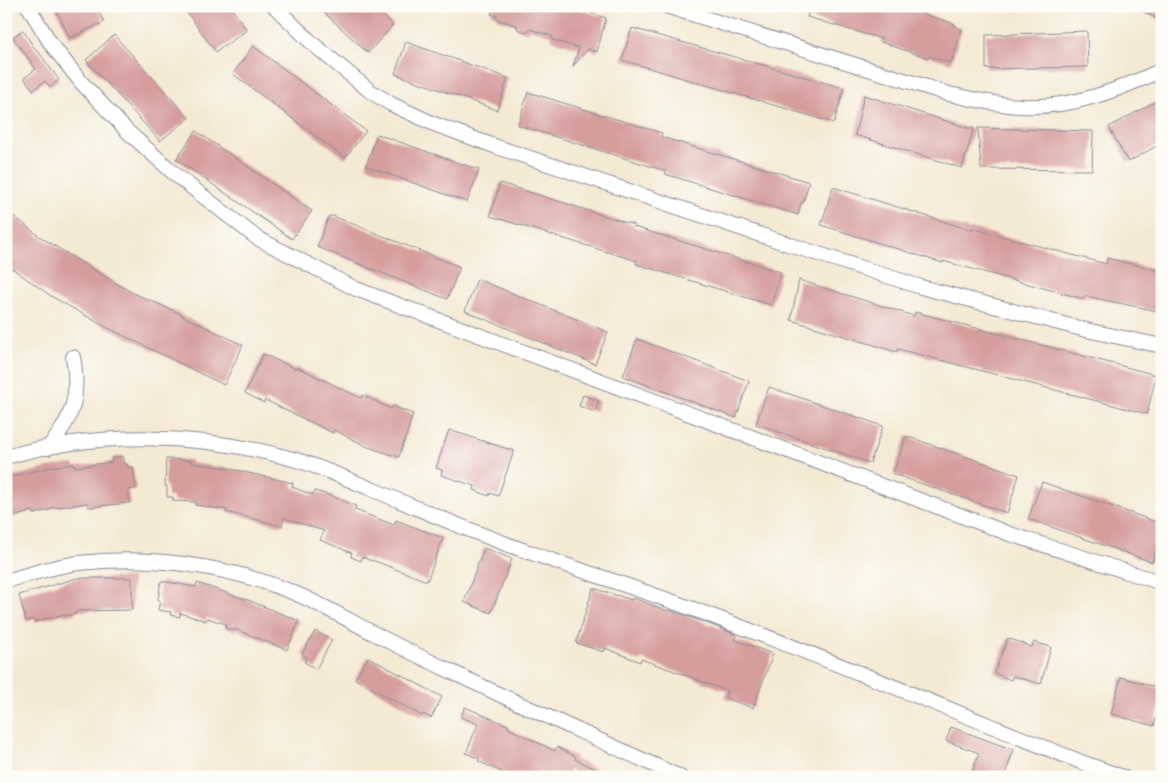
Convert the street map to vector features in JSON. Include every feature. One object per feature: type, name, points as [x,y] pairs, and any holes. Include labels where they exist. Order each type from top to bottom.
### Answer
[{"type":"street","points":[[28,6],[51,44],[81,82],[127,131],[176,176],[257,238],[356,289],[1001,530],[1162,583]]},
{"type":"street","points":[[274,6],[313,44],[370,92],[434,124],[497,148],[803,250],[921,287],[1086,330],[1162,346]]},
{"type":"street","points":[[666,6],[949,94],[984,102],[1022,106],[1058,105],[1099,96],[1162,70]]},
{"type":"street","points":[[48,448],[61,433],[70,416],[75,397],[77,377],[73,358]]},
{"type":"street","points":[[6,457],[86,442],[154,438],[200,441],[290,458],[511,546],[731,623],[1075,760],[1123,777]]},
{"type":"street","points":[[6,581],[37,571],[79,563],[122,560],[165,562],[207,568],[248,577],[288,590],[472,682],[680,777]]},
{"type":"building","points":[[54,6],[96,6],[104,22],[70,38]]},
{"type":"building","points":[[182,6],[230,6],[247,30],[216,52]]},
{"type":"building","points":[[317,6],[373,6],[393,25],[368,53]]},
{"type":"building","points":[[493,6],[569,6],[606,18],[597,52],[588,49],[573,66],[579,48],[552,40],[552,36],[529,29],[528,33],[517,29],[518,26],[496,19],[497,16],[491,14]]},
{"type":"building","points":[[810,6],[898,6],[955,24],[954,26],[962,29],[951,63],[929,56],[928,58],[881,42],[882,39],[807,17]]},
{"type":"building","points":[[1131,6],[1162,6],[1162,21]]},
{"type":"building","points":[[632,28],[844,88],[834,123],[622,60]]},
{"type":"building","points":[[23,30],[59,80],[50,87],[45,81],[33,90],[24,78],[36,69],[13,37]]},
{"type":"building","points":[[1087,31],[1088,67],[986,69],[986,35]]},
{"type":"building","points":[[114,35],[189,118],[160,141],[86,60]]},
{"type":"building","points":[[406,42],[508,78],[497,110],[395,74]]},
{"type":"building","points":[[253,46],[366,131],[345,158],[233,74]]},
{"type":"building","points":[[528,92],[662,133],[661,137],[809,182],[798,215],[665,174],[666,171],[518,125]]},
{"type":"building","points":[[864,95],[968,128],[974,128],[962,168],[855,135]]},
{"type":"building","points":[[1162,98],[1162,143],[1128,162],[1109,127]]},
{"type":"building","points":[[978,128],[1093,131],[1092,170],[981,169]]},
{"type":"building","points":[[196,131],[312,211],[292,239],[176,159]]},
{"type":"building","points":[[377,134],[479,170],[467,202],[366,166]]},
{"type":"building","points":[[500,183],[781,272],[771,305],[636,264],[637,261],[490,216]]},
{"type":"building","points":[[833,187],[971,230],[971,228],[1106,264],[1107,258],[1162,271],[1162,312],[1085,296],[1084,299],[943,261],[943,263],[821,225]]},
{"type":"building","points":[[6,210],[39,236],[131,292],[181,314],[243,345],[224,385],[104,326],[51,296],[6,264]]},
{"type":"building","points":[[329,216],[460,267],[447,299],[317,247]]},
{"type":"building","points":[[477,279],[608,332],[595,364],[465,311]]},
{"type":"building","points":[[799,280],[914,316],[915,312],[1156,375],[1147,414],[898,349],[897,352],[791,320]]},
{"type":"building","points":[[637,339],[749,381],[736,418],[623,376]]},
{"type":"building","points":[[263,354],[296,369],[297,367],[361,398],[363,395],[391,409],[392,406],[413,414],[399,457],[368,447],[334,430],[333,433],[265,400],[264,403],[245,393]]},
{"type":"building","points":[[769,387],[883,426],[870,463],[756,424]]},
{"type":"building","points":[[583,395],[599,401],[595,412],[579,406]]},
{"type":"building","points":[[449,430],[514,451],[498,496],[490,493],[489,496],[474,490],[475,486],[441,475],[442,470],[436,468]]},
{"type":"building","points":[[906,436],[1019,475],[1007,513],[893,474]]},
{"type":"building","points":[[123,456],[124,464],[127,464],[128,467],[133,467],[136,489],[128,490],[130,503],[88,507],[88,503],[51,508],[34,514],[33,511],[6,519],[6,478],[55,466],[74,464],[75,467],[112,462],[112,458]]},
{"type":"building","points":[[166,459],[191,460],[191,463],[227,468],[293,483],[292,487],[313,495],[315,491],[329,495],[356,506],[355,510],[394,525],[396,520],[443,538],[427,581],[372,560],[362,557],[361,561],[351,557],[352,553],[320,540],[324,531],[284,518],[282,526],[226,512],[227,510],[195,505],[196,502],[173,501],[173,497],[167,497],[167,486],[165,486]]},
{"type":"building","points":[[1042,482],[1162,524],[1162,532],[1152,562],[1028,519]]},
{"type":"building","points":[[484,548],[512,559],[491,613],[464,602]]},
{"type":"building","points":[[77,578],[132,578],[132,610],[76,611],[76,614],[64,616],[64,614],[35,622],[34,619],[26,621],[19,595]]},
{"type":"building","points":[[161,581],[196,587],[197,583],[248,600],[299,621],[287,650],[235,629],[235,631],[225,628],[226,624],[207,618],[206,621],[180,613],[180,617],[170,615],[171,612],[158,610]]},
{"type":"building","points":[[593,588],[632,600],[633,598],[704,622],[737,635],[735,640],[773,654],[753,708],[725,698],[727,691],[677,672],[641,659],[640,662],[605,648],[604,652],[576,643]]},
{"type":"building","points":[[315,631],[332,640],[316,669],[304,662],[307,657],[302,654]]},
{"type":"building","points":[[1008,638],[1032,647],[1034,642],[1051,647],[1041,684],[1013,676],[1011,680],[994,673]]},
{"type":"building","points":[[368,657],[442,697],[431,718],[423,714],[422,716],[355,679]]},
{"type":"building","points":[[1121,677],[1162,689],[1162,698],[1154,726],[1111,714]]},
{"type":"building","points":[[465,707],[509,726],[508,728],[555,751],[557,747],[576,757],[575,759],[612,777],[584,777],[570,770],[566,777],[512,777],[478,761],[480,759],[466,753],[478,724],[461,717]]},
{"type":"building","points":[[951,727],[1014,750],[1004,777],[970,777],[979,753],[946,741]]}]
